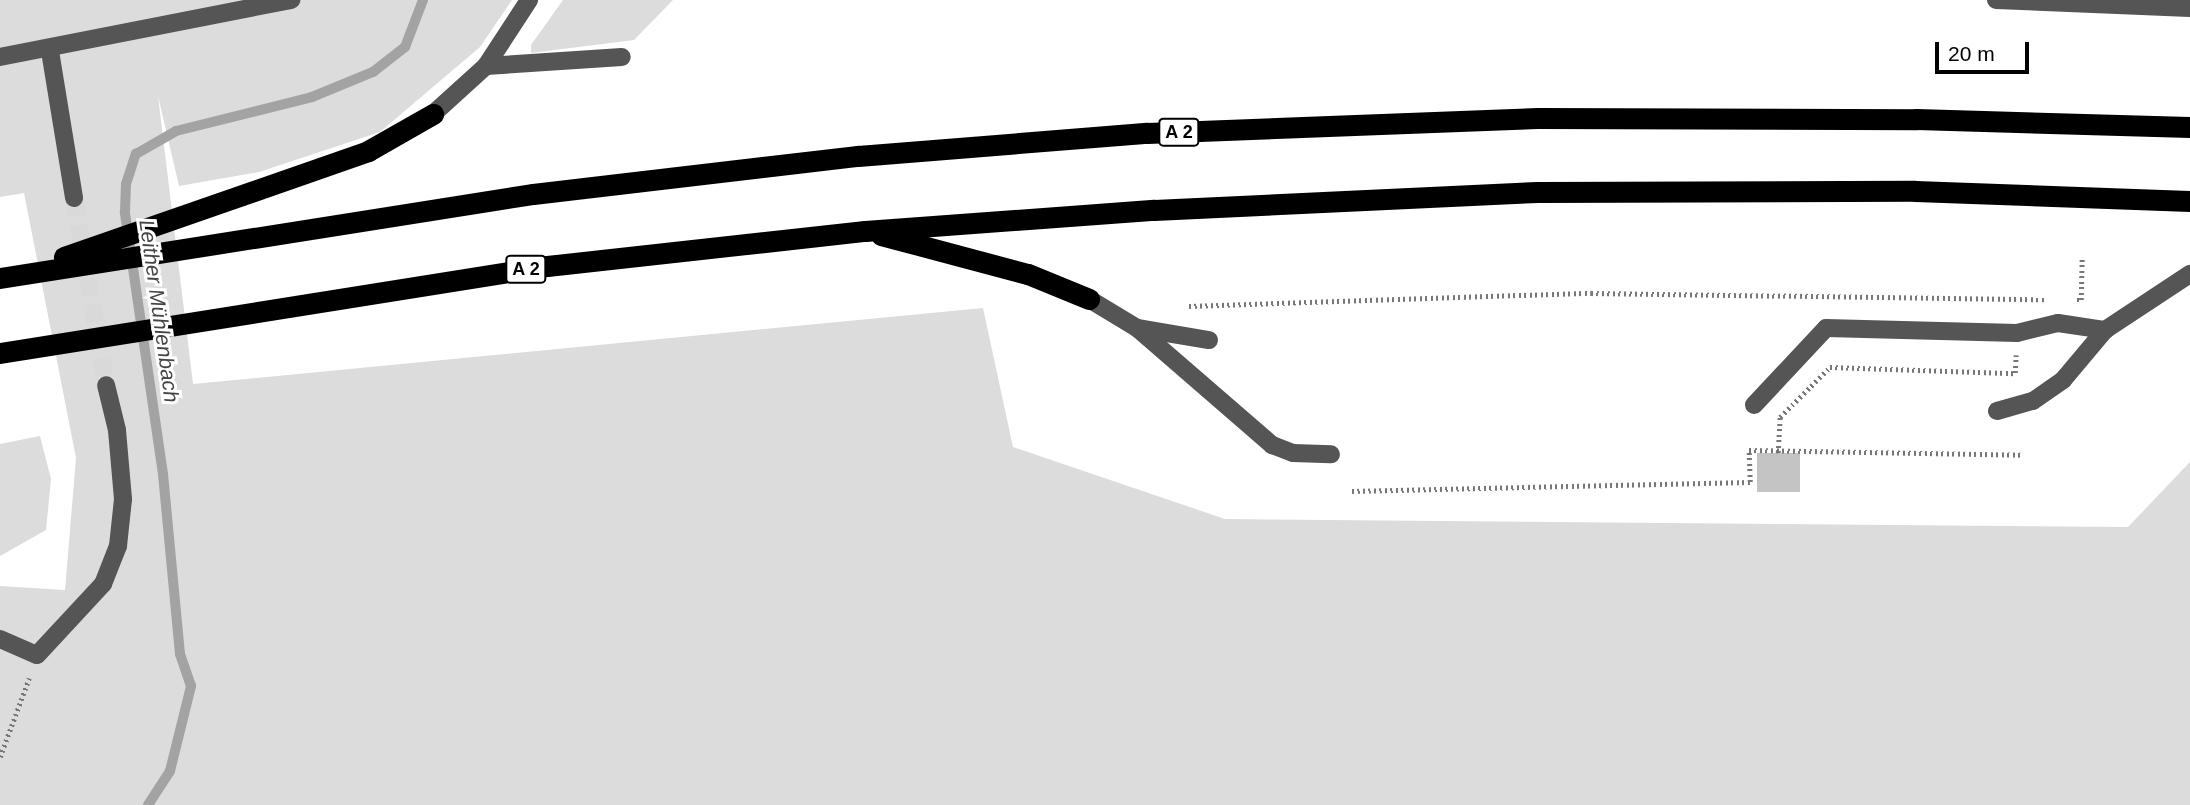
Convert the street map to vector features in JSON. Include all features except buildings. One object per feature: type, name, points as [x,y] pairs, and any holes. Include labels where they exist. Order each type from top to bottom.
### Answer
[{"type":"highway","points":[[2,278],[368,151],[433,114]]},
{"type":"highway","name":"A 2","points":[[2,278],[547,192],[858,156],[1147,133],[1538,118],[1916,119],[2190,127]]},
{"type":"highway","name":"A 2","points":[[8,351],[189,320],[547,266],[865,231],[1154,210],[1538,192],[1915,191],[2190,201]]},
{"type":"highway","points":[[865,231],[1028,274],[1089,299]]},
{"type":"street","points":[[0,57],[50,51],[291,0]]},
{"type":"street","points":[[433,114],[486,66],[529,0]]},
{"type":"street","points":[[1996,0],[2169,4],[2190,8]]},
{"type":"street","points":[[50,51],[74,198]]},
{"type":"street","points":[[486,66],[622,57]]},
{"type":"street","points":[[1997,411],[2033,401],[2063,380],[2105,330],[2190,274]]},
{"type":"street","points":[[1089,299],[1137,328],[1272,445],[1293,453],[1331,454]]},
{"type":"street","points":[[1754,405],[1826,328],[2017,333],[2058,323],[2105,330]]},
{"type":"street","points":[[1137,328],[1209,340]]},
{"type":"street","points":[[0,639],[37,654],[103,584],[118,547],[123,499],[117,430],[106,385]]},
{"type":"path","points":[[2068,300],[2081,300],[2082,256]]},
{"type":"path","points":[[1189,306],[1591,293],[2056,299]]},
{"type":"path","points":[[1779,451],[1780,417],[1829,367],[2015,373],[2018,298]]},
{"type":"path","points":[[1352,491],[1750,482],[1749,450],[2023,455]]},
{"type":"path","points":[[0,757],[37,654]]},
{"type":"shaded area","points":[[0,0],[512,0],[480,47],[380,132],[259,172],[179,186],[158,96],[193,384],[983,308],[1013,447],[1225,519],[2128,527],[2190,462],[2190,805],[0,805],[0,586],[65,590],[76,458],[24,193],[0,197]]},
{"type":"shaded area","points":[[563,0],[673,0],[634,40],[531,53],[531,45]]},
{"type":"shaded area","points":[[40,436],[51,479],[46,530],[0,556],[0,444]]},
{"type":"waterway","name":"Leither Mühlenbach","points":[[148,805],[170,771],[191,686],[180,654],[163,474],[125,212],[126,184],[136,154],[176,131],[312,97],[373,72],[405,47],[423,0]]},
{"type":"tunnel","points":[[74,198],[106,385]]}]
